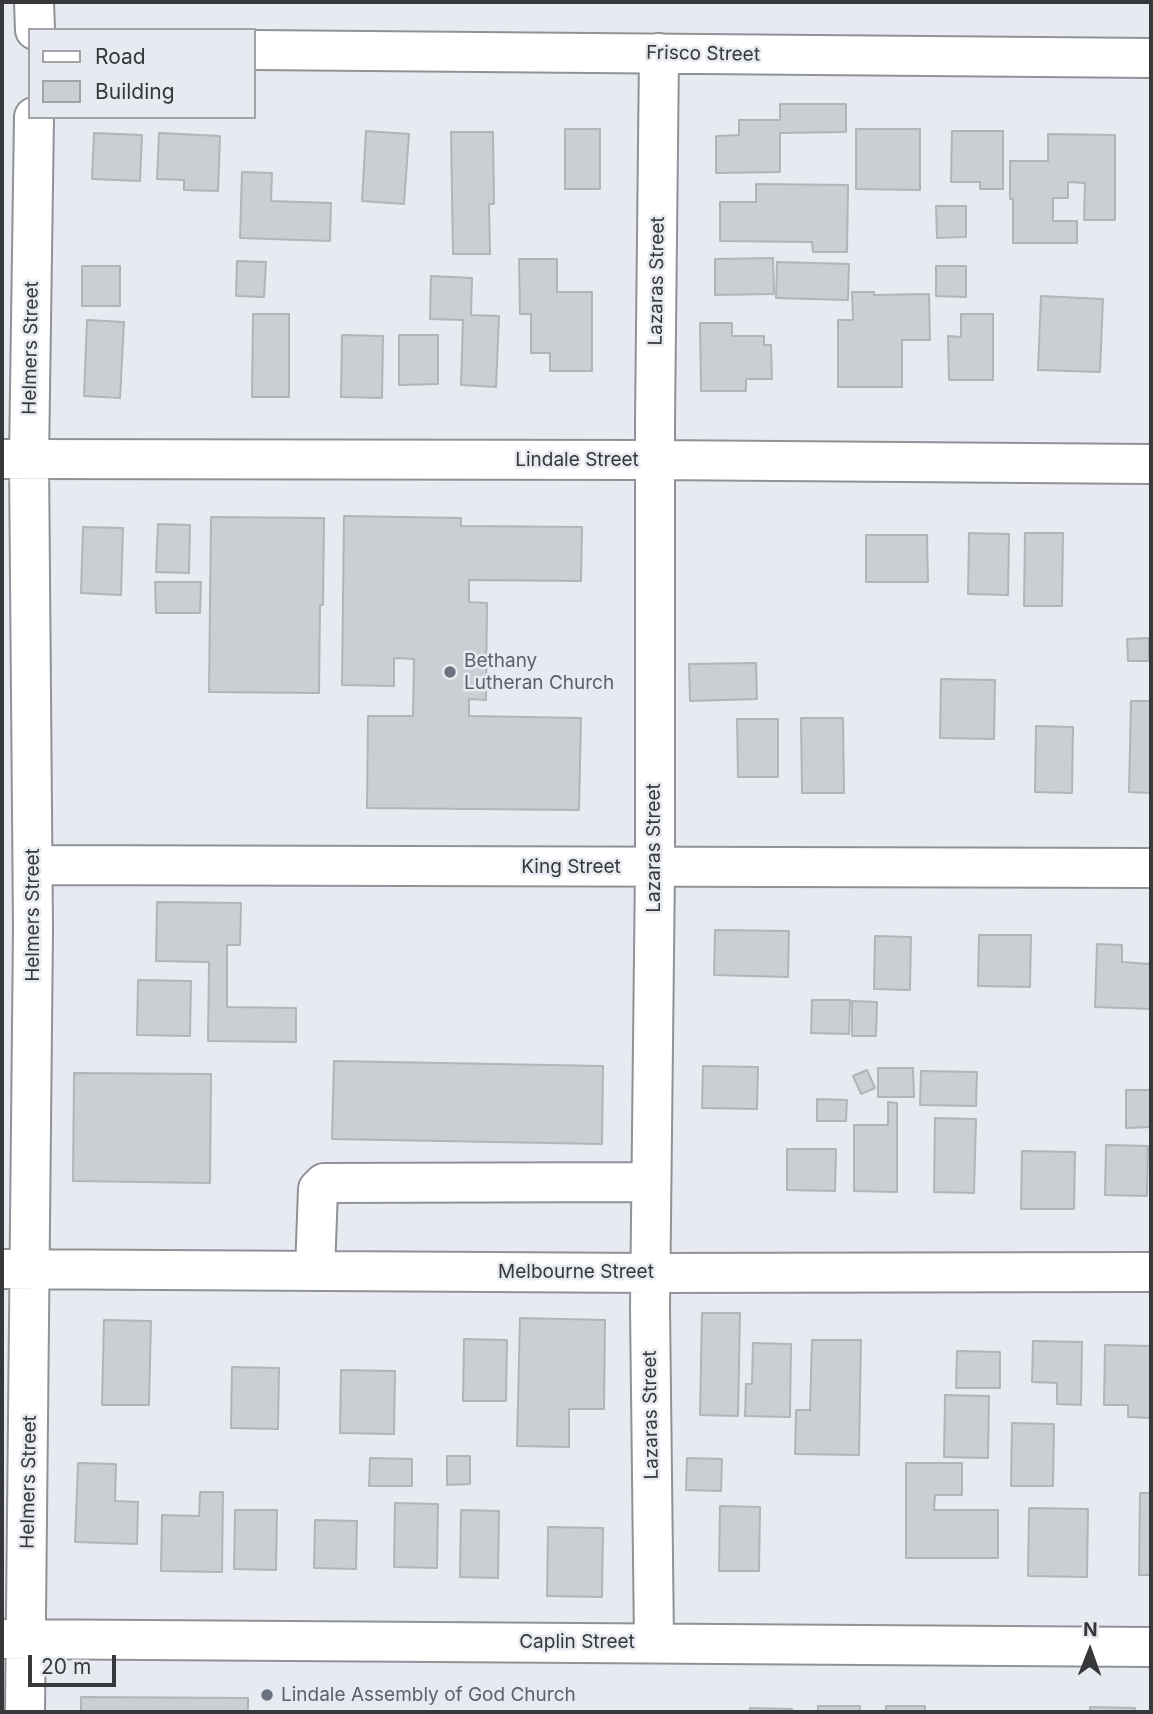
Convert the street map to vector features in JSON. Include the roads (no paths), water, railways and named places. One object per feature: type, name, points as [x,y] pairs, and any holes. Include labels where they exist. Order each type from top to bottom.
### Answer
[{"type":"street","points":[[34,2],[35,28]]},
{"type":"street","name":"Frisco Street","points":[[256,50],[1151,58]]},
{"type":"street","name":"Lazaras Street","points":[[654,1642],[650,1273],[659,53]]},
{"type":"street","name":"Helmers Street","points":[[25,1712],[14,1639],[18,929],[33,865],[15,459],[34,119]]},
{"type":"street","name":"Lindale Street","points":[[15,459],[1151,464]]},
{"type":"street","name":"King Street","points":[[33,865],[1151,868]]},
{"type":"street","points":[[315,1271],[318,1189],[324,1183],[651,1182]]},
{"type":"street","name":"Melbourne Street","points":[[16,1269],[650,1273],[1151,1272]]},
{"type":"street","name":"Caplin Street","points":[[14,1639],[1151,1647]]},
{"type":"place","name":"Bethany Lutheran Church","points":[[450,672]]},
{"type":"place","name":"Lindale Assembly of God Church","points":[[267,1695]]}]
